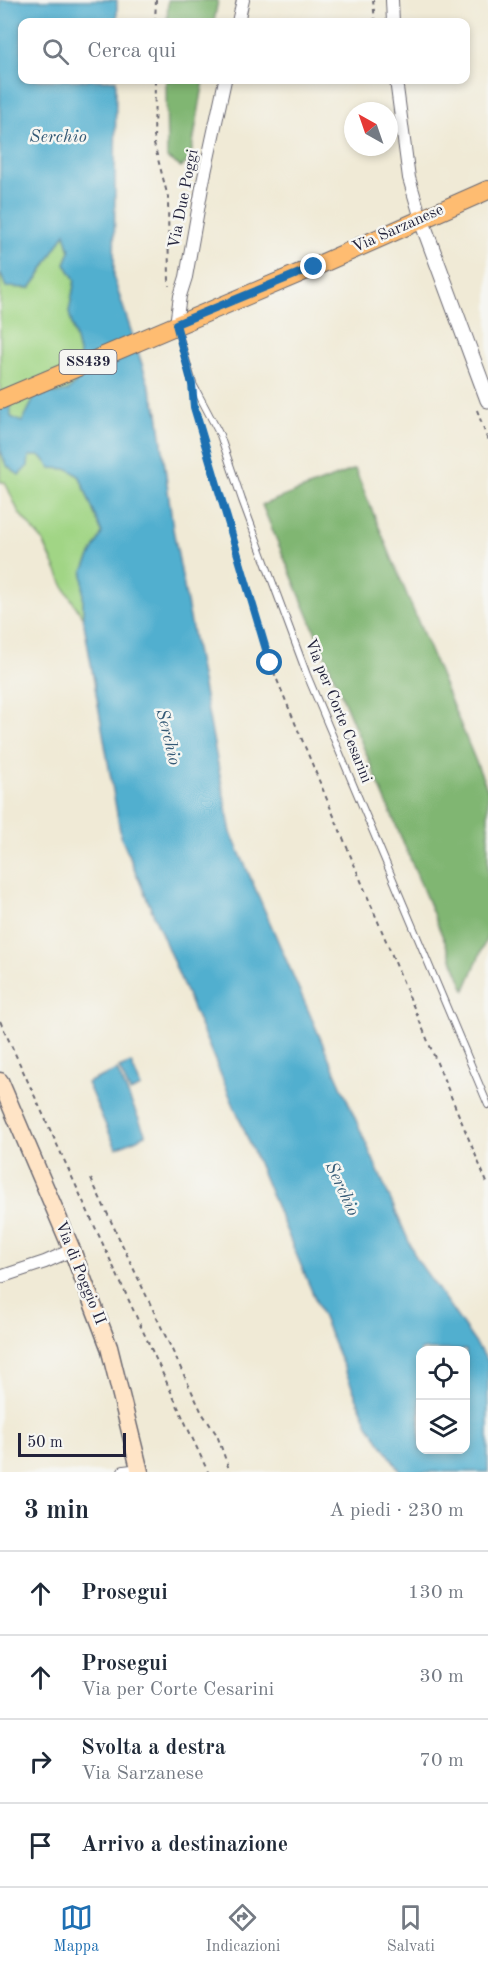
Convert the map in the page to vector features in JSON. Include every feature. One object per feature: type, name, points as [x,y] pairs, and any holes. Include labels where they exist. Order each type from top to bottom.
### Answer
[{"type":"main road","name":"Via Sarzanese","points":[[176,324],[314,267],[488,190]]},
{"type":"main road","name":"SS439","points":[[0,400],[176,324]]},
{"type":"main road","name":"Via di Poggio II","points":[[0,1081],[72,1250],[109,1347],[135,1471]]},
{"type":"street","points":[[239,18],[243,0]]},
{"type":"street","points":[[392,0],[393,18]]},
{"type":"street","name":"Via Due Poggi","points":[[176,324],[202,182],[224,84]]},
{"type":"street","points":[[397,84],[409,178],[421,219],[488,400]]},
{"type":"street","points":[[0,1277],[72,1250]]},
{"type":"lane","name":"Via per Corte Cesarini","points":[[176,324],[192,384],[220,435],[307,675],[488,1105]]},
{"type":"path","points":[[155,18],[156,0]]},
{"type":"path","points":[[373,0],[375,18]]},
{"type":"path","points":[[155,84],[154,144],[168,198],[168,281],[170,290]]},
{"type":"path","points":[[192,384],[194,407],[270,663],[488,1185]]},
{"type":"path","points":[[0,1021],[208,1472]]},
{"type":"path","points":[[91,1179],[202,1413],[217,1435],[230,1472]]},
{"type":"green space","points":[[168,0],[218,0],[215,18],[167,18]]},
{"type":"green space","points":[[166,84],[203,84],[190,160],[181,167],[167,158]]},
{"type":"green space","points":[[65,232],[70,251],[65,264],[75,280],[69,312],[84,373],[68,391],[55,394],[44,384],[22,423],[11,417],[0,404],[0,272],[6,287],[30,288]]},
{"type":"green space","points":[[0,449],[6,465],[29,456],[41,456],[51,468],[69,469],[80,477],[102,533],[83,571],[83,618],[65,589],[43,541],[19,513],[5,482],[0,482]]},
{"type":"green space","points":[[355,469],[488,791],[488,935],[465,990],[262,505]]},
{"type":"water","name":"Serchio","points":[[0,0],[117,0],[117,18],[18,18],[18,84],[116,84],[114,279],[158,413],[173,529],[231,833],[416,1258],[488,1361],[488,1472],[401,1472],[368,1425],[121,837],[83,618],[83,571],[102,533],[80,477],[69,469],[51,468],[41,456],[29,456],[28,466],[19,475],[6,465],[0,449],[0,404],[10,393],[11,417],[22,422],[44,384],[55,394],[68,391],[84,373],[69,312],[75,280],[65,264],[70,251],[65,233],[30,288],[6,287],[0,272]]},
{"type":"water","points":[[131,1063],[141,1087],[130,1092],[119,1068]]},
{"type":"water","points":[[117,1070],[146,1135],[116,1148],[87,1083]]},
{"type":"route","points":[[270,663],[194,407],[192,384],[176,324],[314,267]]}]
